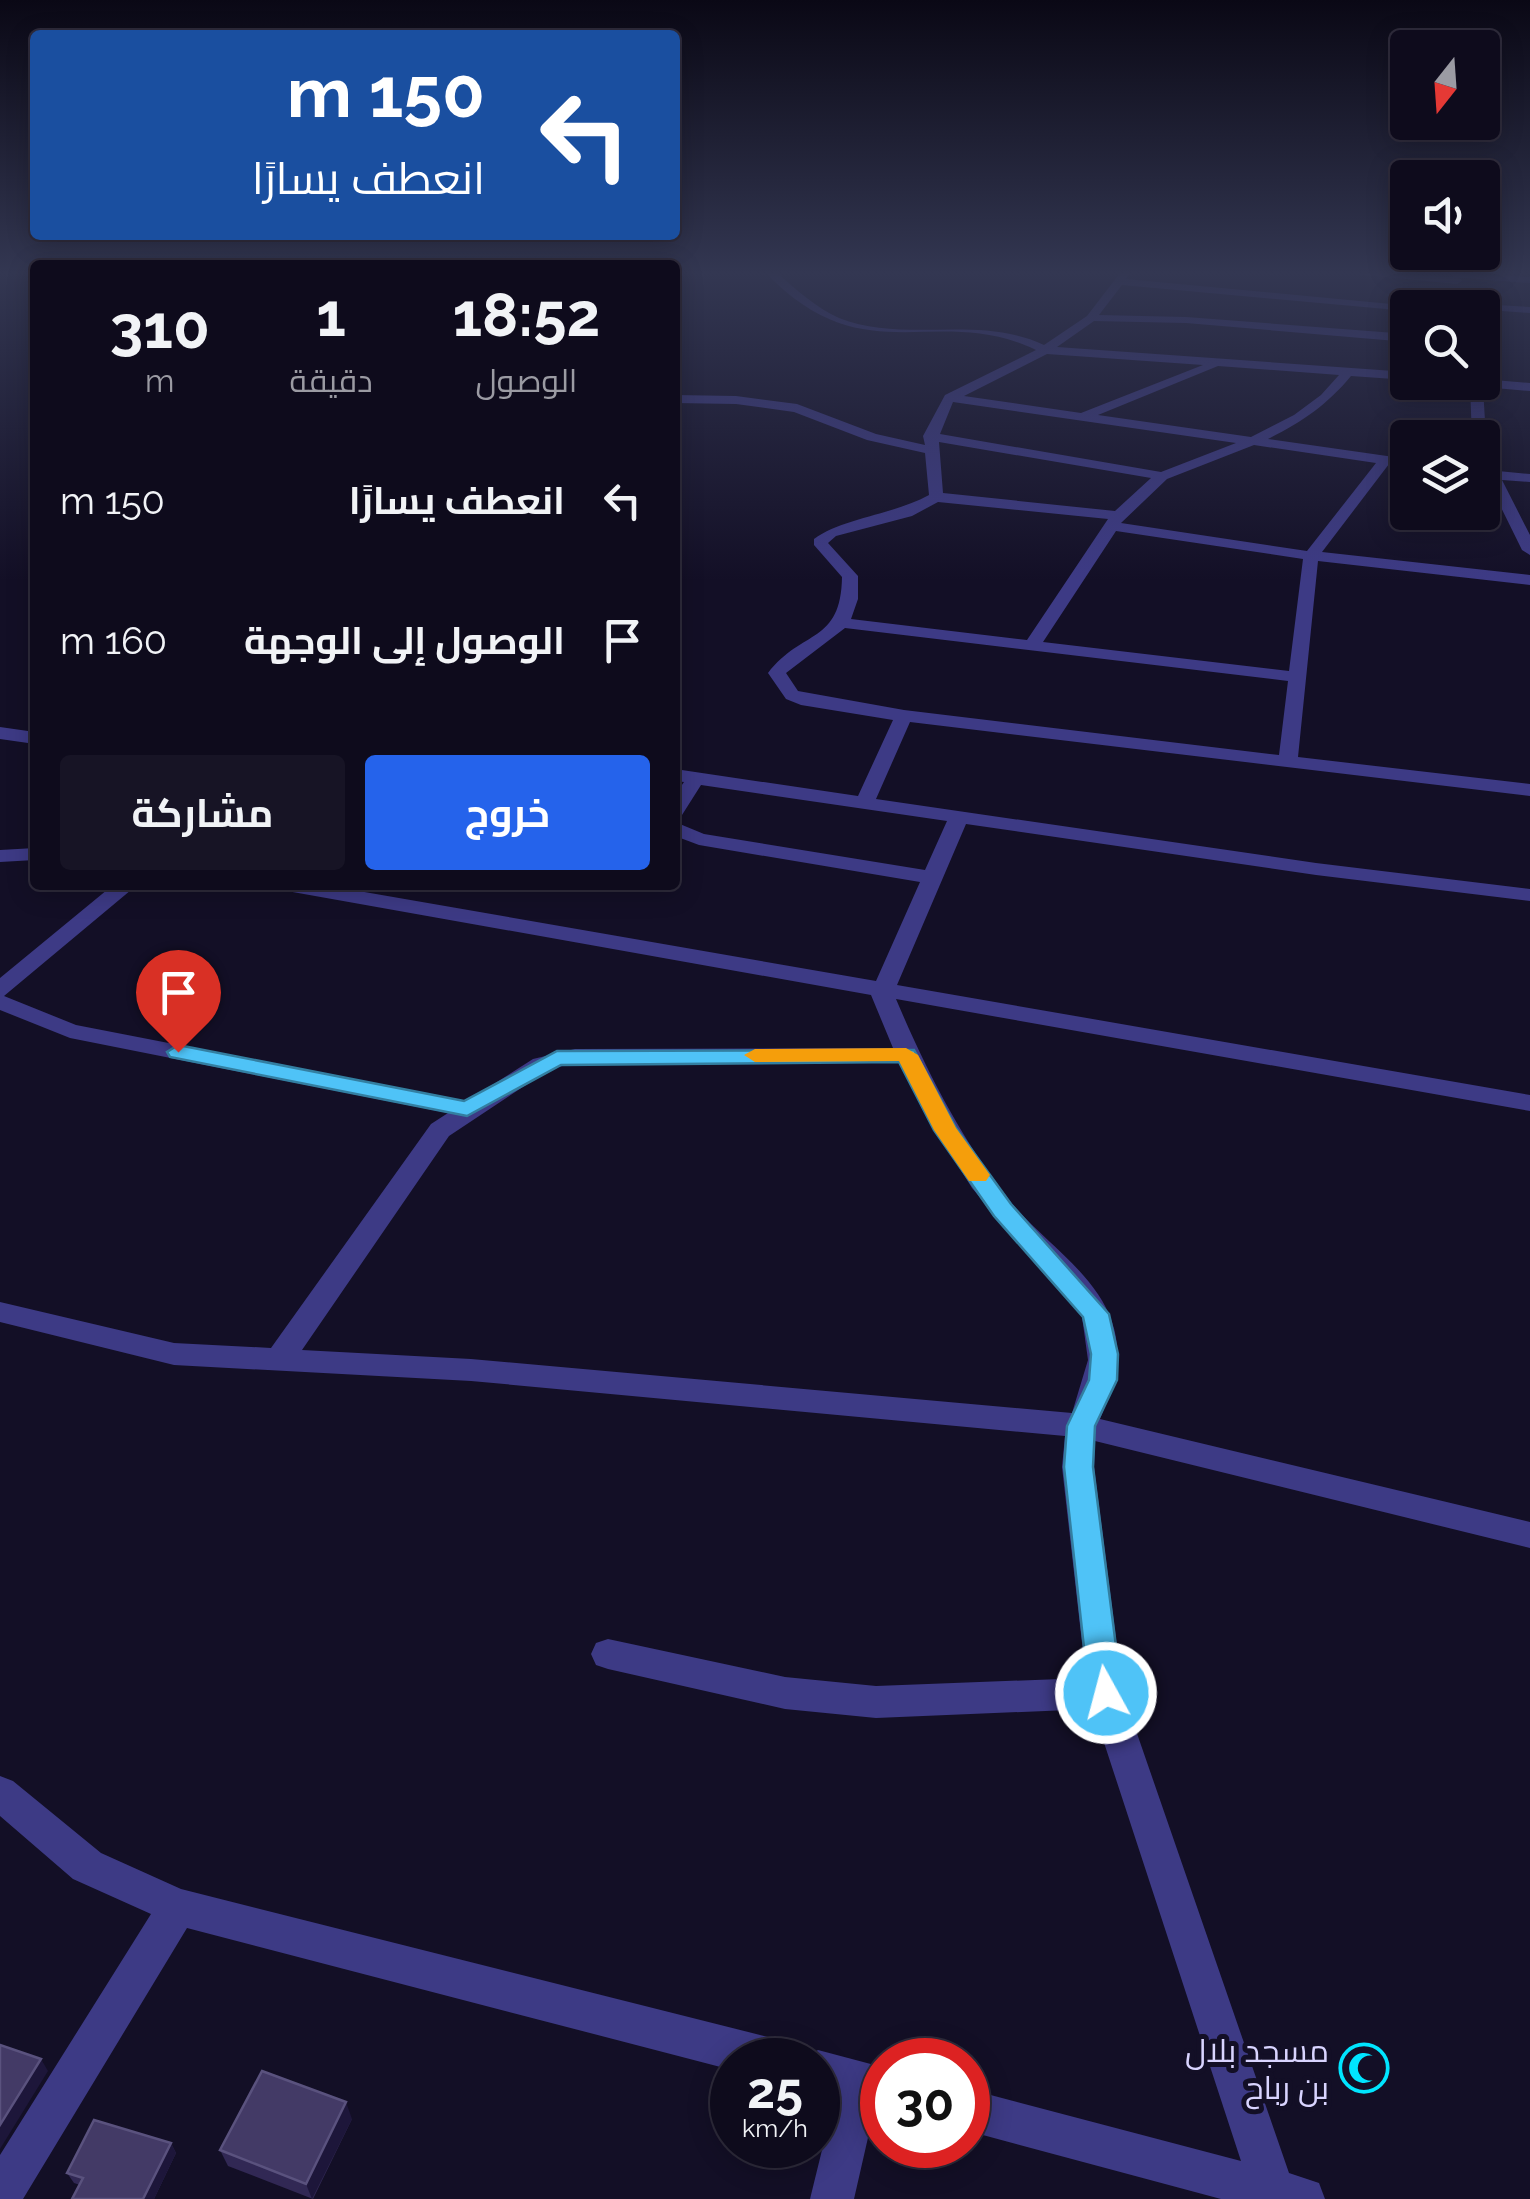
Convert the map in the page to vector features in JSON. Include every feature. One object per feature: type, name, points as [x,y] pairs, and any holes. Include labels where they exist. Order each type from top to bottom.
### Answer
[{"type":"street","points":[[936,498],[930,443],[940,410],[950,398],[994,376]]},
{"type":"street","points":[[1082,416],[1186,376]]},
{"type":"street","points":[[1032,645],[1115,521],[1162,476],[1255,440],[1326,398],[1345,376]]},
{"type":"street","points":[[1500,385],[1530,388]]},
{"type":"street","points":[[950,398],[1390,461]]},
{"type":"street","points":[[680,399],[736,400],[797,408],[872,437],[1162,476]]},
{"type":"street","points":[[1288,761],[1311,556],[1385,460]]},
{"type":"street","points":[[1500,475],[1530,478]]},
{"type":"street","points":[[1500,495],[1528,540]]},
{"type":"street","points":[[1530,580],[1311,556],[1115,521],[936,498],[886,521],[822,537],[822,548],[850,576],[850,601],[843,623],[830,636],[790,658],[777,673],[798,698],[904,716],[1530,790]]},
{"type":"street","points":[[843,623],[1295,677]]},
{"type":"street","points":[[864,804],[904,716]]},
{"type":"street","points":[[0,733],[30,737]]},
{"type":"street","points":[[686,777],[1316,869],[1530,894]]},
{"type":"street","points":[[959,816],[882,992],[906,1055],[945,1130],[1002,1210],[1096,1314],[1104,1354],[1103,1380],[1081,1426],[1078,1467],[1106,1693],[1288,2195]]},
{"type":"street","points":[[680,830],[699,839],[932,878]]},
{"type":"street","points":[[0,853],[29,854]]},
{"type":"street","points":[[0,990],[120,890]]},
{"type":"street","points":[[315,890],[1530,1104]]},
{"type":"street","points":[[0,1002],[70,1031],[467,1109]]},
{"type":"street","points":[[278,1360],[440,1130],[467,1109],[557,1058],[906,1055]]},
{"type":"street","points":[[0,1312],[174,1354],[471,1370],[1081,1426],[1530,1535]]},
{"type":"street","points":[[608,1654],[785,1693],[876,1702],[1106,1693]]},
{"type":"street","points":[[0,1793],[87,1866],[178,1908],[710,2043]]},
{"type":"street","points":[[0,2195],[178,1908]]},
{"type":"street","points":[[990,2116],[1288,2195]]},
{"type":"street","points":[[832,2199],[860,2117]]},
{"type":"building","points":[[0,2045],[41,2059],[0,2125]]},
{"type":"building","points":[[262,2071],[346,2102],[306,2184],[220,2150]]},
{"type":"building","points":[[94,2120],[171,2143],[143,2199],[72,2199],[83,2178],[67,2173]]},
{"type":"slow traffic","points":[[755,1055],[906,1055],[945,1130],[978,1175]]},
{"type":"place","name":"مسجد بلال بن رباح","points":[[1364,2068]]},
{"type":"route","points":[[178,1052],[467,1109],[557,1058],[906,1055],[945,1130],[1002,1210],[1096,1314],[1104,1354],[1103,1380],[1081,1426],[1078,1467],[1106,1693]]}]
